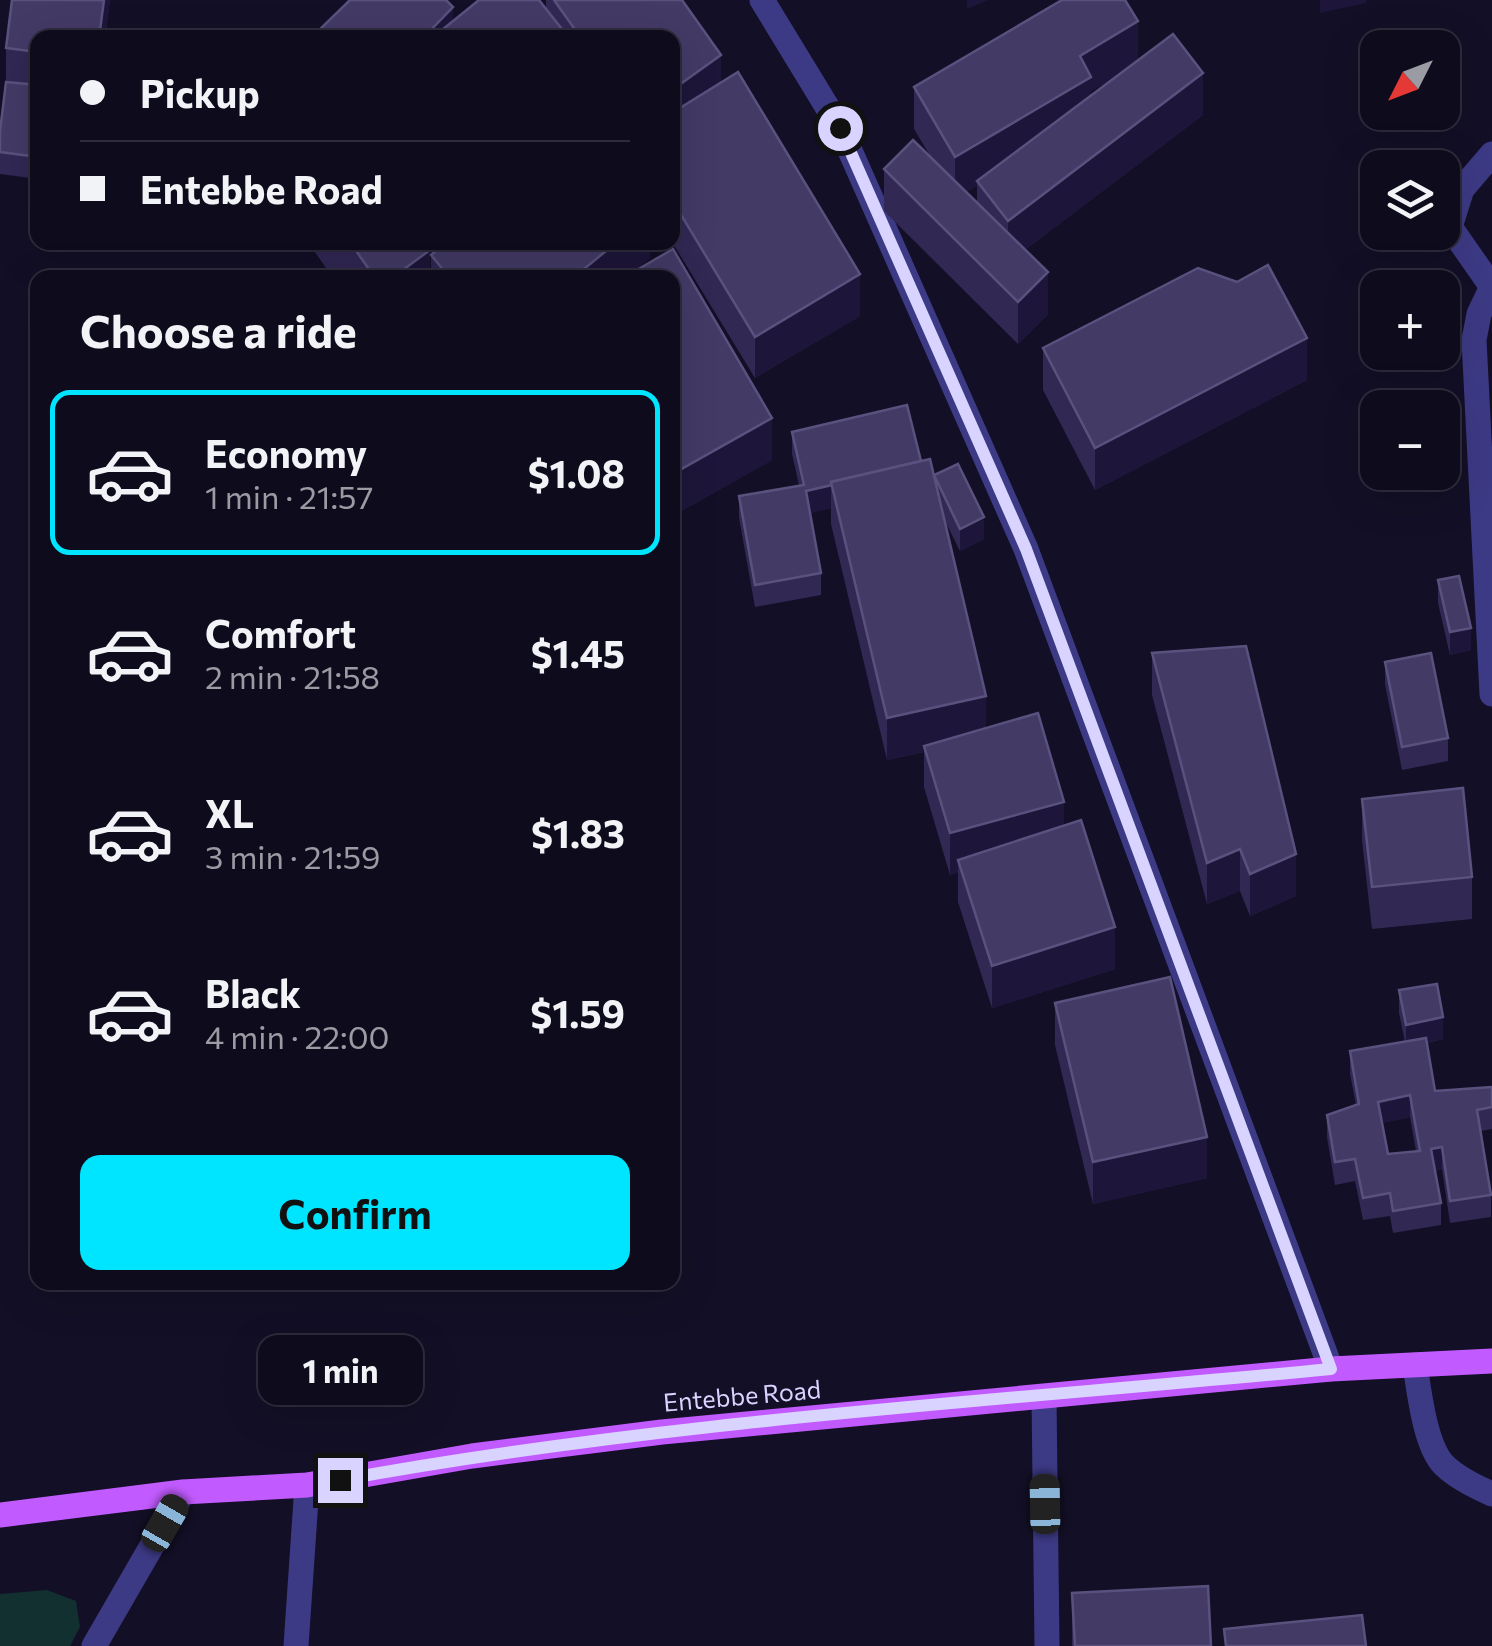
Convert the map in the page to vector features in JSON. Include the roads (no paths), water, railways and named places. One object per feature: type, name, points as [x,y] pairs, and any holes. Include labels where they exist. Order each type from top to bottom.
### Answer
[{"type":"main road","name":"Entebbe Road","points":[[0,1515],[183,1492],[306,1485],[472,1456],[662,1432],[1331,1369],[1492,1361]]},
{"type":"street","points":[[762,0],[840,128],[1026,549],[1331,1369]]},
{"type":"street","points":[[1492,154],[1462,189],[1450,227],[1492,287],[1479,314],[1474,340],[1492,694]]},
{"type":"street","points":[[1415,1365],[1424,1417],[1441,1463],[1492,1494]]},
{"type":"street","points":[[1044,1397],[1047,1646]]},
{"type":"street","points":[[296,1646],[306,1485]]},
{"type":"street","points":[[94,1646],[183,1492]]}]
